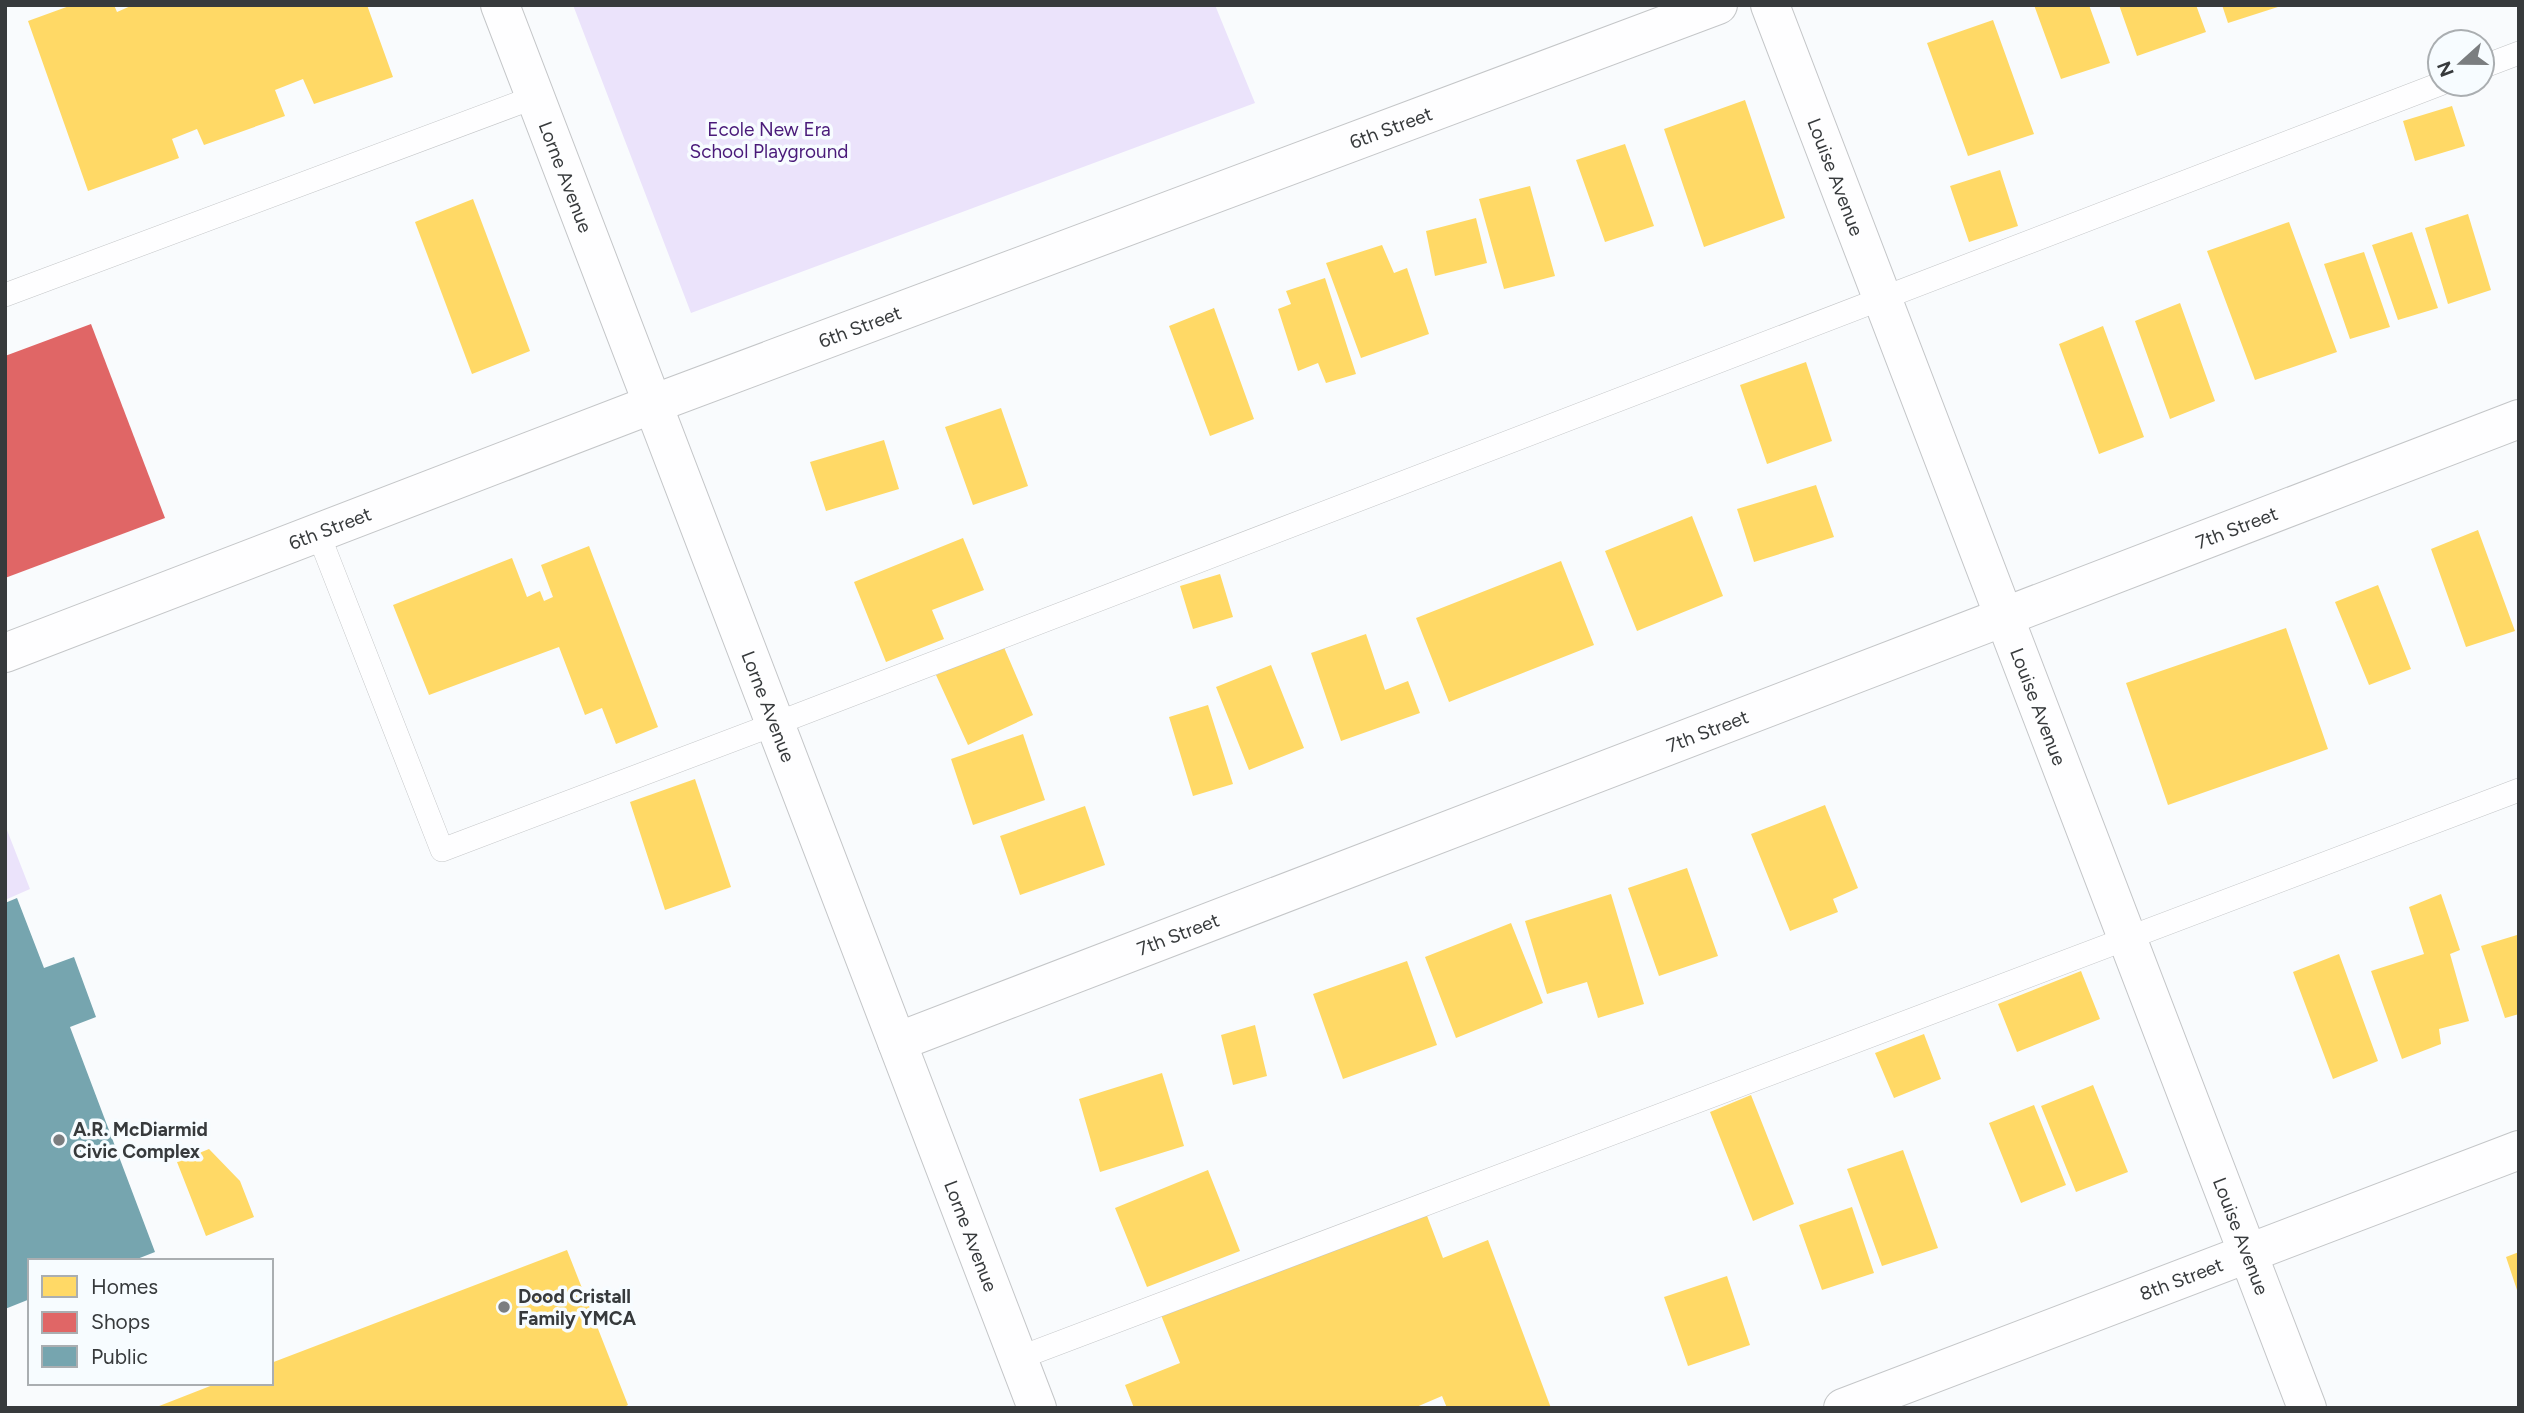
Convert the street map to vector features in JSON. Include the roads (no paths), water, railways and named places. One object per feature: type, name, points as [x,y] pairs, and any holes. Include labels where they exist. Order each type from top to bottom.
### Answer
[{"type":"street","name":"Lorne Avenue","points":[[500,5],[1037,1408]]},
{"type":"street","name":"6th Street","points":[[5,653],[653,404],[1718,5]]},
{"type":"street","name":"Louise Avenue","points":[[1770,5],[2307,1408]]},
{"type":"street","name":"7th Street","points":[[897,1042],[2519,419]]},
{"type":"street","name":"8th Street","points":[[1843,1408],[2519,1150]]},
{"type":"lane","points":[[2496,62],[2519,53]]},
{"type":"lane","points":[[318,533],[442,850],[2426,89]]},
{"type":"lane","points":[[5,295],[535,97]]},
{"type":"lane","points":[[1019,1358],[2519,790]]},
{"type":"place","name":"A.R. McDiarmid Civic Complex","points":[[59,1140]]},
{"type":"place","name":"Dood Cristall Family YMCA","points":[[504,1307]]},
{"type":"park label","name":"Ecole New Era School Playground","points":[[769,140]]}]
